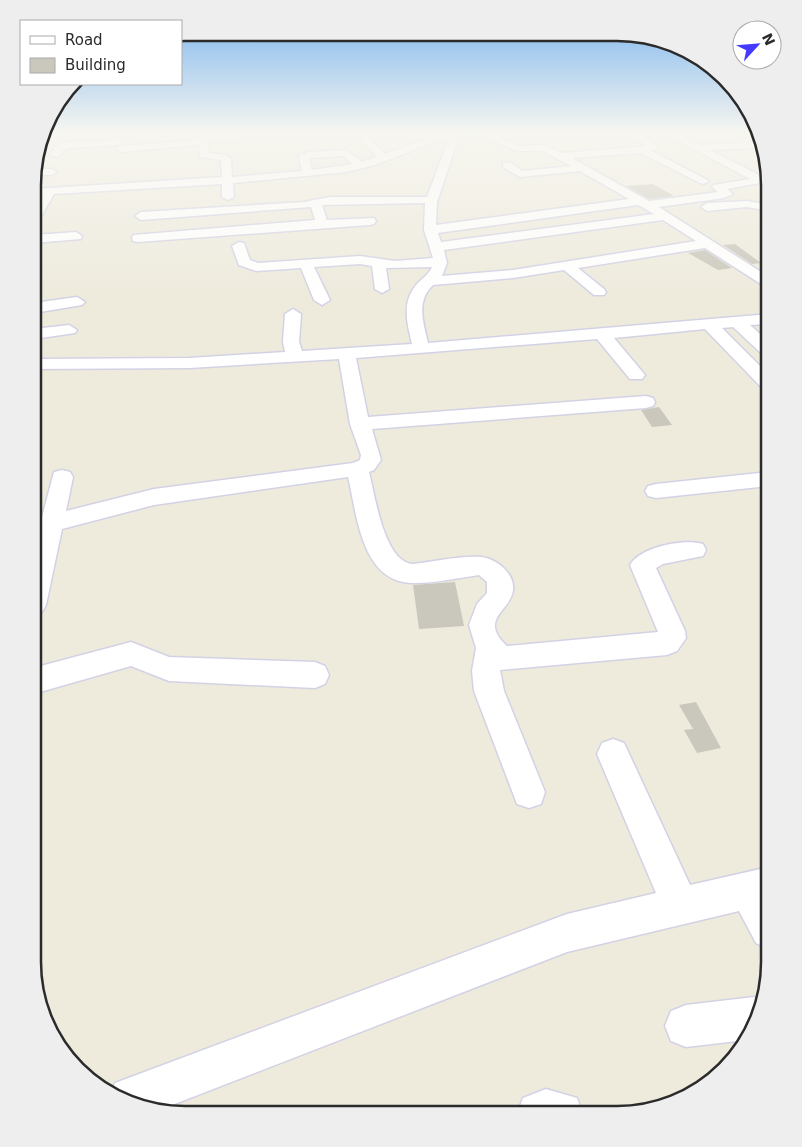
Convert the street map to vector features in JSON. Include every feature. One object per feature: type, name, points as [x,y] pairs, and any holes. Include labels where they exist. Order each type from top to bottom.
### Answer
[{"type":"street","points":[[41,192],[124,191],[135,187]]},
{"type":"street","points":[[227,209],[228,187]]},
{"type":"street","points":[[436,187],[430,212],[430,230],[440,265]]},
{"type":"street","points":[[615,187],[691,231],[761,277]]},
{"type":"street","points":[[430,230],[644,203],[691,200],[727,194],[718,187]]},
{"type":"street","points":[[366,188],[433,196]]},
{"type":"street","points":[[596,191],[618,188]]},
{"type":"street","points":[[41,207],[50,192]]},
{"type":"street","points":[[141,216],[330,200],[433,196]]},
{"type":"street","points":[[691,200],[706,207],[747,204],[761,206]]},
{"type":"street","points":[[316,202],[320,216],[319,224]]},
{"type":"street","points":[[436,248],[666,216]]},
{"type":"street","points":[[138,238],[319,224],[370,222]]},
{"type":"street","points":[[666,235],[691,231]]},
{"type":"street","points":[[41,238],[76,236]]},
{"type":"street","points":[[428,281],[465,280],[709,243]]},
{"type":"street","points":[[240,246],[244,262],[250,266],[286,266],[360,260],[395,265],[474,264]]},
{"type":"street","points":[[284,248],[286,266]]},
{"type":"street","points":[[378,262],[382,289]]},
{"type":"street","points":[[306,264],[322,300]]},
{"type":"street","points":[[421,348],[414,309],[419,292],[440,265]]},
{"type":"street","points":[[566,265],[599,292]]},
{"type":"street","points":[[41,307],[77,302]]},
{"type":"street","points":[[293,314],[291,342],[294,356]]},
{"type":"street","points":[[41,364],[189,363],[488,344],[761,320]]},
{"type":"street","points":[[737,322],[761,344]]},
{"type":"street","points":[[708,323],[761,376]]},
{"type":"street","points":[[41,333],[69,330]]},
{"type":"street","points":[[601,333],[636,375]]},
{"type":"street","points":[[52,523],[154,497],[357,469],[367,465],[371,460],[360,424],[346,353]]},
{"type":"street","points":[[360,424],[646,402]]},
{"type":"street","points":[[357,469],[381,552],[392,568],[402,573],[412,574],[480,566],[488,566],[493,570],[501,587],[496,602],[483,619],[486,640],[490,649],[503,659],[667,643],[672,638],[671,631],[642,565],[657,556],[694,550]]},
{"type":"street","points":[[41,570],[62,477]]},
{"type":"street","points":[[656,491],[761,480]]},
{"type":"street","points":[[490,649],[486,671],[489,691],[529,792]]},
{"type":"street","points":[[41,679],[131,654],[143,656],[155,665],[169,669],[315,675]]},
{"type":"street","points":[[613,754],[680,906]]},
{"type":"street","points":[[136,1097],[531,945],[599,924],[759,888]]},
{"type":"street","points":[[686,1026],[749,1019]]},
{"type":"building","points":[[627,187],[657,187],[674,196],[649,199]]},
{"type":"building","points":[[735,244],[761,263],[752,264],[723,245]]},
{"type":"building","points":[[705,250],[732,268],[718,270],[688,253]]},
{"type":"building","points":[[659,407],[672,425],[652,427],[641,410]]},
{"type":"building","points":[[455,582],[464,626],[419,629],[413,585]]},
{"type":"building","points":[[696,702],[721,748],[697,753],[684,730],[693,729],[679,705]]}]
